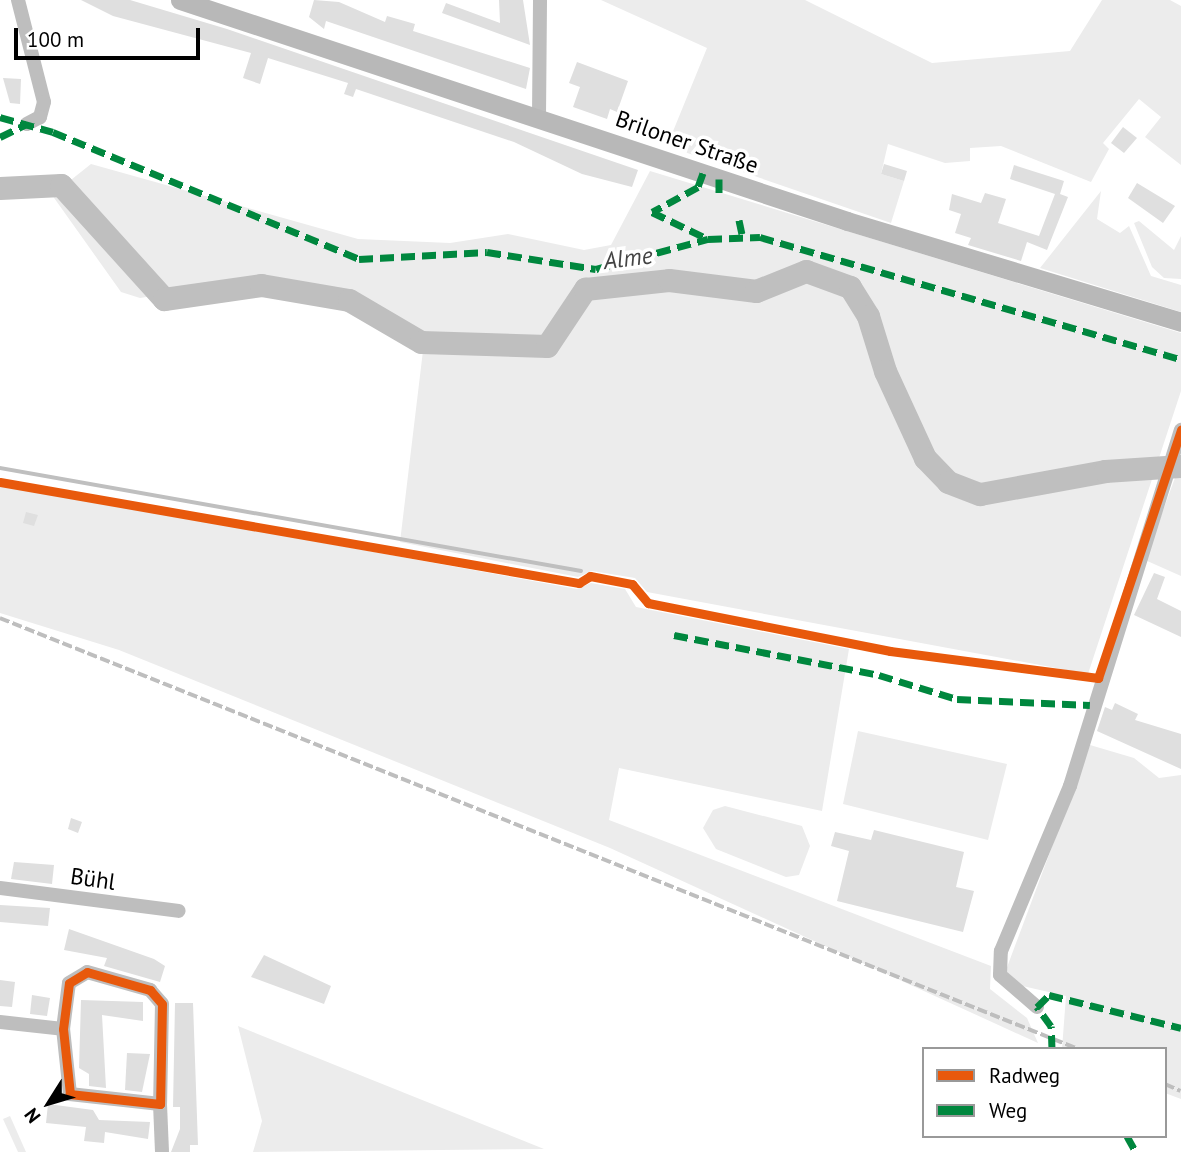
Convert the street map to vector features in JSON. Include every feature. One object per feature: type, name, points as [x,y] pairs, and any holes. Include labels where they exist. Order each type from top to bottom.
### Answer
[{"type":"main road","name":"Briloner Straße","points":[[180,0],[539,116],[847,221],[1181,322]]},
{"type":"street","points":[[18,0],[44,102],[40,117],[27,124]]},
{"type":"street","points":[[539,116],[540,0]]},
{"type":"street","points":[[1037,1007],[1000,975],[1001,951],[1070,786],[1181,430]]},
{"type":"street","name":"Bühl","points":[[0,888],[179,911]]},
{"type":"street","points":[[160,1104],[70,1094],[63,1029],[69,982],[87,972],[150,990],[162,1004],[162,1151]]},
{"type":"street","points":[[0,1021],[63,1029]]},
{"type":"shaded area","points":[[601,0],[805,0],[932,63],[1070,51],[1102,0],[1170,0],[1181,6],[1181,165],[1145,137],[1161,117],[1139,99],[1103,143],[1109,149],[1091,182],[1001,146],[970,148],[970,161],[945,163],[888,144],[881,174],[904,181],[891,223],[667,146],[707,48]]},
{"type":"shaded area","points":[[91,164],[358,239],[450,243],[508,234],[584,250],[611,245],[650,171],[1181,333],[1181,391],[1088,674],[647,592],[635,578],[592,571],[578,577],[400,542],[425,334],[353,295],[261,279],[140,298],[121,292],[52,195]]},
{"type":"shaded area","points":[[1101,191],[1097,219],[1120,233],[1129,226],[1151,276],[1181,285],[1181,312],[1040,268]]},
{"type":"shaded area","points":[[1139,221],[1174,250],[1181,236],[1181,279],[1164,278],[1152,267],[1134,223]]},
{"type":"shaded area","points":[[1176,475],[1181,476],[1181,576],[1145,560]]},
{"type":"shaded area","points":[[0,484],[577,589],[591,583],[625,589],[636,607],[849,649],[822,811],[619,768],[609,820],[991,966],[990,989],[1027,1018],[1038,1043],[610,848],[119,650],[0,613]]},
{"type":"shaded area","points":[[858,731],[1007,764],[988,840],[843,804]]},
{"type":"shaded area","points":[[1090,745],[1134,758],[1159,778],[1181,775],[1181,1099],[1167,1094],[1167,1047],[1062,1047],[1066,996],[1014,984],[1006,970]]},
{"type":"shaded area","points":[[725,806],[802,826],[810,846],[799,875],[786,877],[716,849],[703,828],[713,810]]},
{"type":"shaded area","points":[[238,1026],[544,1149],[253,1152],[262,1121]]},
{"type":"shaded area","points":[[10,1116],[26,1152],[18,1152],[3,1119]]},
{"type":"building","points":[[81,0],[130,0],[227,29],[638,170],[632,187],[582,174],[514,142],[356,89],[353,97],[344,94],[348,83],[268,58],[260,84],[243,78],[251,53],[113,16]]},
{"type":"building","points":[[314,0],[339,2],[385,22],[387,16],[415,24],[413,31],[530,68],[526,89],[326,21],[324,29],[309,17]]},
{"type":"building","points":[[499,0],[523,0],[530,45],[442,13],[446,3],[500,23]]},
{"type":"building","points":[[577,62],[628,81],[617,112],[610,109],[607,119],[573,107],[580,87],[569,83]]},
{"type":"building","points":[[3,78],[21,79],[20,104],[10,103]]},
{"type":"building","points":[[1123,127],[1137,138],[1124,153],[1111,143]]},
{"type":"building","points":[[884,164],[907,171],[904,181],[881,174]]},
{"type":"building","points":[[1014,165],[1064,181],[1060,194],[1068,197],[1047,250],[1027,242],[1021,261],[968,245],[971,238],[955,233],[961,214],[949,210],[952,194],[981,203],[985,193],[1006,199],[998,223],[1039,236],[1055,194],[1010,179]]},
{"type":"building","points":[[1137,183],[1175,206],[1163,223],[1128,198]]},
{"type":"building","points":[[26,512],[38,515],[34,526],[23,523]]},
{"type":"building","points":[[1154,573],[1165,577],[1157,599],[1181,611],[1181,637],[1134,615]]},
{"type":"building","points":[[1115,703],[1138,714],[1135,720],[1181,734],[1181,769],[1097,731],[1105,707],[1112,710]]},
{"type":"building","points":[[71,818],[82,822],[78,833],[68,829]]},
{"type":"building","points":[[874,830],[964,852],[956,887],[974,891],[963,932],[837,901],[849,851],[831,846],[835,832],[871,840]]},
{"type":"building","points":[[14,862],[54,865],[52,884],[11,879]]},
{"type":"building","points":[[0,905],[50,908],[48,926],[0,922]]},
{"type":"building","points":[[69,929],[154,959],[165,966],[160,982],[104,966],[107,958],[64,950]]},
{"type":"building","points":[[264,955],[331,986],[324,1004],[251,977]]},
{"type":"building","points":[[0,980],[15,982],[12,1007],[0,1006]]},
{"type":"building","points":[[32,995],[50,998],[47,1016],[30,1014]]},
{"type":"building","points":[[81,1000],[143,1002],[143,1021],[102,1015],[106,1088],[89,1086],[89,1074],[79,1068]]},
{"type":"building","points":[[175,1003],[193,1003],[198,1145],[190,1145],[190,1152],[171,1152],[180,1129],[180,1107],[173,1107]]},
{"type":"building","points":[[127,1053],[150,1054],[142,1092],[125,1090]]},
{"type":"building","points":[[48,1104],[93,1110],[99,1120],[150,1122],[148,1139],[105,1132],[104,1143],[84,1141],[86,1127],[46,1123]]},
{"type":"waterway","name":"Alme","points":[[0,188],[61,185],[164,299],[261,285],[349,300],[421,342],[547,346],[585,289],[669,280],[756,291],[806,271],[850,287],[868,316],[885,371],[925,458],[948,482],[980,494],[1105,471],[1181,466]]},
{"type":"waterway","points":[[0,468],[581,571]]},
{"type":"railway","points":[[0,618],[1073,1047]]},
{"type":"railway","points":[[1167,1085],[1181,1091]]},
{"type":"marked path","points":[[0,117],[53,132],[359,259],[487,252],[596,269],[708,239],[760,237],[1181,359]]},
{"type":"marked path","points":[[0,137],[27,124]]},
{"type":"marked path","points":[[703,173],[698,187],[652,212],[708,239]]},
{"type":"marked path","points":[[719,179],[719,197]]},
{"type":"marked path","points":[[739,220],[742,234]]},
{"type":"marked path","points":[[674,635],[879,675],[957,699],[1090,705]]},
{"type":"marked path","points":[[1052,1047],[1051,1026],[1037,1007],[1049,995],[1181,1028]]},
{"type":"marked path","points":[[1128,1138],[1136,1152]]},
{"type":"cycle path","points":[[0,482],[579,583],[590,576],[632,584],[648,603],[890,651],[1098,678],[1181,430]]},
{"type":"cycle path","points":[[87,972],[150,990],[162,1004],[160,1104],[70,1094],[63,1029],[69,983],[87,972]]}]
